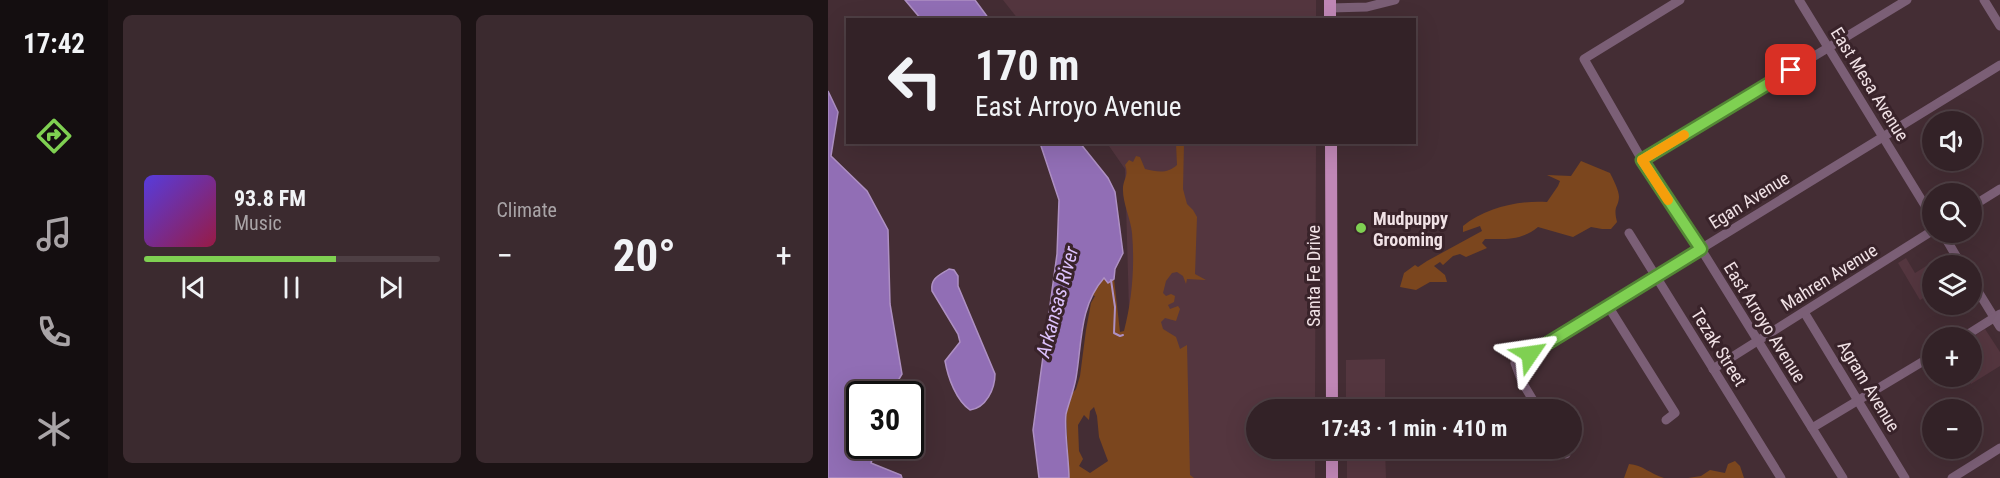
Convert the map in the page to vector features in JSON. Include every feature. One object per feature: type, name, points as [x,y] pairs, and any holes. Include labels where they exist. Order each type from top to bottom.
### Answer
[{"type":"main road","name":"Santa Fe Drive","points":[[1331,144],[1332,399]]},
{"type":"main road","points":[[1332,459],[1332,478]]},
{"type":"street","points":[[1330,9],[1367,7],[1395,0]]},
{"type":"street","name":"East Arroyo Avenue","points":[[1680,0],[1584,59],[1642,160],[1701,249],[1843,478]]},
{"type":"street","name":"East Mesa Avenue","points":[[1799,0],[1922,201]]},
{"type":"street","points":[[1642,160],[1907,0]]},
{"type":"street","points":[[1984,0],[2000,26]]},
{"type":"street","name":"Egan Avenue","points":[[1532,399],[1522,382],[1515,363],[2000,65]]},
{"type":"street","points":[[1982,200],[2000,189]]},
{"type":"street","name":"Tezak Street","points":[[1629,233],[1781,478]]},
{"type":"street","name":"Mahren Avenue","points":[[1713,369],[1922,237]]},
{"type":"street","points":[[1982,295],[1997,316],[2000,327]]},
{"type":"street","points":[[1608,306],[1675,413],[1666,420]]},
{"type":"street","name":"Agram Avenue","points":[[1804,312],[1905,478]]},
{"type":"street","points":[[1980,327],[1997,316]]},
{"type":"street","points":[[1812,428],[1922,362]]},
{"type":"street","points":[[1952,478],[2000,448]]},
{"type":"shaded area","points":[[1003,0],[1316,0],[1316,18],[1017,18]]},
{"type":"shaded area","points":[[1108,144],[1316,144],[1315,399],[1246,399],[1246,459],[1315,459],[1315,478],[1186,478],[1129,309],[1125,169]]},
{"type":"shaded area","points":[[1176,144],[1184,144],[1183,189],[1187,204],[1197,217],[1195,274],[1206,280],[1187,279],[1186,284],[1183,276],[1177,272],[1172,273],[1166,281],[1163,293],[1166,296],[1171,294],[1175,296],[1174,302],[1168,305],[1170,309],[1178,306],[1180,309],[1176,321],[1165,318],[1161,322],[1163,329],[1176,337],[1180,349],[1187,345],[1190,475],[1194,478],[1069,478],[1066,414],[1070,396],[1076,389],[1080,376],[1086,330],[1095,288],[1104,278],[1108,283],[1114,279],[1120,332],[1124,331],[1129,307],[1133,245],[1123,193],[1125,165],[1129,160],[1133,162],[1136,156],[1140,157],[1145,169],[1166,171],[1177,165]],"holes":[[[1094,407],[1099,437],[1108,461],[1090,473],[1079,466],[1083,459],[1079,451],[1078,425],[1084,415],[1089,420],[1090,411]]]},
{"type":"shaded area","points":[[1581,161],[1610,173],[1616,185],[1619,197],[1616,210],[1617,222],[1611,229],[1591,227],[1573,237],[1538,227],[1519,237],[1485,239],[1482,243],[1487,248],[1466,257],[1460,254],[1453,256],[1443,265],[1440,262],[1434,266],[1445,275],[1447,282],[1430,282],[1416,290],[1400,287],[1404,273],[1415,265],[1418,267],[1482,231],[1480,226],[1463,232],[1463,226],[1481,214],[1503,206],[1525,202],[1547,202],[1560,181],[1547,175],[1571,176]]},
{"type":"shaded area","points":[[1906,258],[1915,273],[1922,269],[1922,299],[1920,300],[1898,263]]},
{"type":"shaded area","points":[[1985,329],[2000,352],[2000,366],[1982,377],[1982,331]]},
{"type":"shaded area","points":[[1385,359],[1385,399],[1346,399],[1346,360]]},
{"type":"shaded area","points":[[1347,459],[1385,459],[1386,478],[1347,478]]},
{"type":"shaded area","points":[[1735,461],[1740,466],[1744,478],[1688,478],[1701,476],[1710,470],[1725,473],[1728,464]]},
{"type":"shaded area","points":[[1629,464],[1638,466],[1664,478],[1624,478]]},
{"type":"water","points":[[905,0],[975,0],[988,18],[920,18]]},
{"type":"water","points":[[828,91],[838,112],[831,156],[867,191],[888,230],[890,304],[902,374],[898,381],[846,381],[846,459],[878,459],[872,460],[871,463],[901,475],[902,478],[828,478]]},
{"type":"water","name":"Arkansas River","points":[[1040,144],[1081,144],[1108,178],[1115,192],[1123,253],[1115,269],[1114,279],[1108,283],[1104,278],[1096,289],[1086,313],[1076,378],[1066,414],[1069,478],[1039,478],[1033,430],[1057,254],[1059,200]]},
{"type":"water","points":[[949,269],[954,270],[958,276],[958,286],[995,374],[993,386],[985,402],[970,410],[953,388],[945,361],[960,342],[958,334],[932,291],[934,280]]},
{"type":"waterway","points":[[1111,280],[1115,307],[1114,333],[1123,335]]},
{"type":"slow traffic","points":[[1668,200],[1642,160],[1684,135]]},
{"type":"place","name":"Mudpuppy Grooming","points":[[1361,228]]},
{"type":"route","points":[[1530,354],[1701,249],[1642,160],[1791,70]]}]
